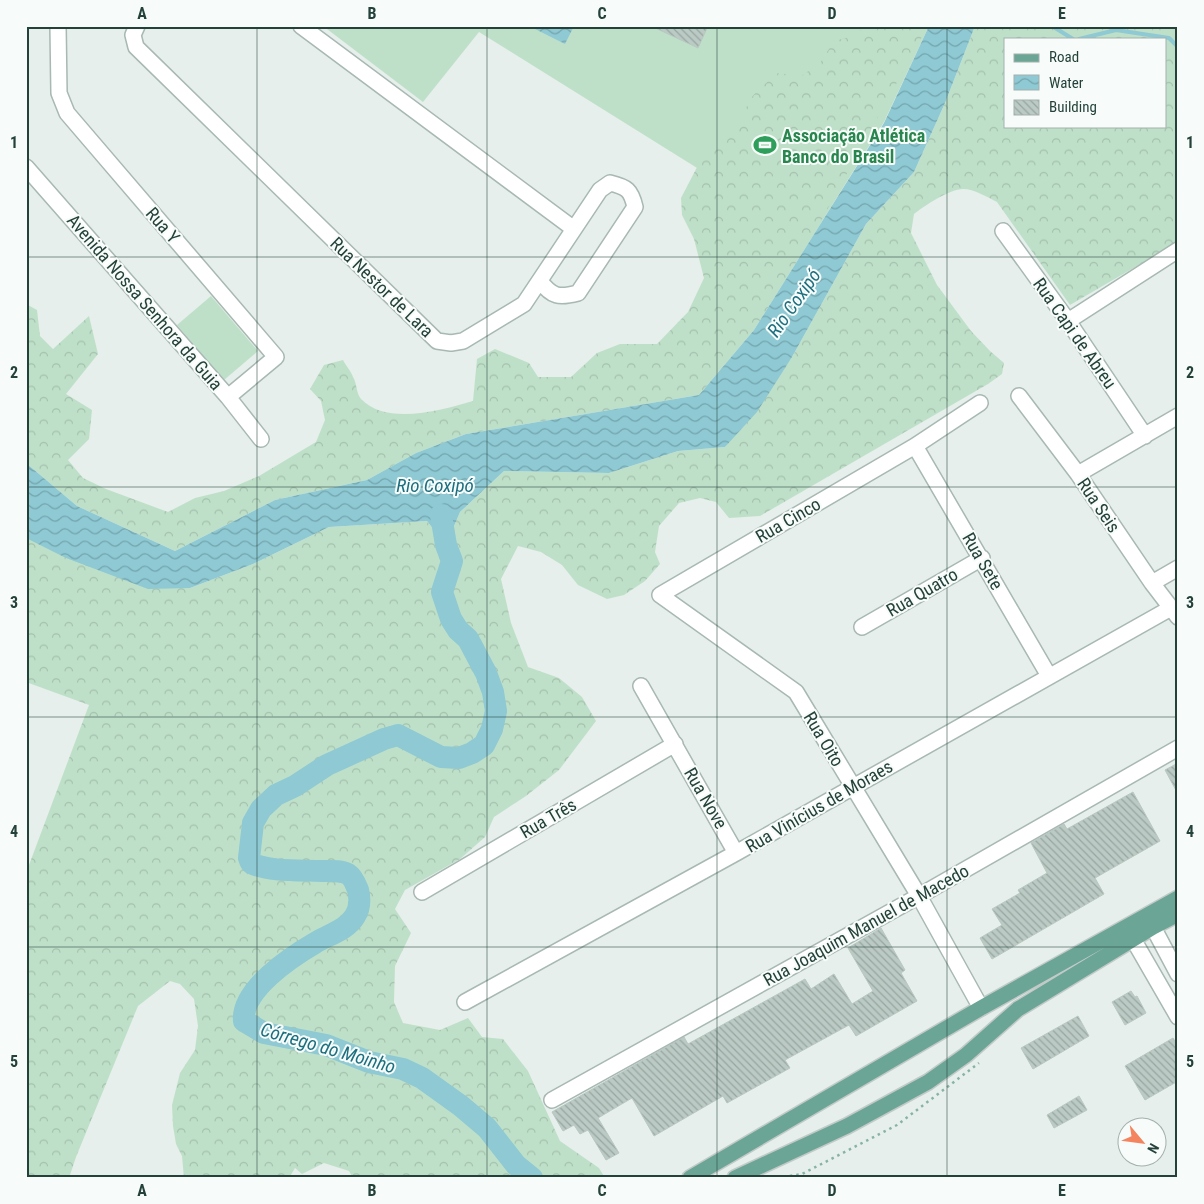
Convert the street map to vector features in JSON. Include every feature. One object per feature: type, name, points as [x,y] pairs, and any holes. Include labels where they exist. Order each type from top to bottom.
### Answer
[{"type":"main road","points":[[690,1178],[981,1008],[1178,898]]},
{"type":"main road","points":[[735,1178],[847,1126],[928,1082],[966,1055],[1018,1009],[1153,927],[1178,914]]},
{"type":"street","name":"Rua Y","points":[[58,26],[59,93],[67,113],[276,357],[228,396]]},
{"type":"street","name":"Rua Nestor de Lara","points":[[138,26],[133,35],[136,47],[437,340],[451,343],[463,340],[524,304],[600,190],[610,183],[623,186],[632,194],[636,207],[578,293],[567,296],[557,295],[548,292],[540,281]]},
{"type":"street","points":[[301,26],[574,229]]},
{"type":"street","name":"Avenida Nossa Senhora da Guia","points":[[26,167],[228,396],[261,438]]},
{"type":"street","name":"Rua Capi de Abreu","points":[[1003,231],[1068,320],[1145,436]]},
{"type":"street","points":[[1068,320],[1178,250]]},
{"type":"street","name":"Rua Seis","points":[[1019,396],[1078,474],[1174,612]]},
{"type":"street","name":"Rua Cinco","points":[[660,595],[915,446],[980,403]]},
{"type":"street","points":[[1078,474],[1178,416]]},
{"type":"street","name":"Rua Sete","points":[[915,446],[982,558],[1049,676]]},
{"type":"street","name":"Rua Quatro","points":[[862,627],[982,558]]},
{"type":"street","points":[[1152,583],[1178,568]]},
{"type":"street","name":"Rua Oito","points":[[660,595],[796,692],[919,896],[981,1008]]},
{"type":"street","name":"Rua Vinícius de Moraes","points":[[465,1002],[736,853],[1049,676],[1174,612]]},
{"type":"street","name":"Rua Nove","points":[[641,686],[736,853]]},
{"type":"street","name":"Rua Três","points":[[422,892],[675,744]]},
{"type":"street","name":"Rua Joaquim Manuel de Macedo","points":[[552,1100],[919,896],[1178,748]]},
{"type":"street","points":[[1153,927],[1178,974]]},
{"type":"street","points":[[1133,939],[1178,1017]]},
{"type":"green space","name":"Associação Atlética Banco do Brasil","points":[[323,26],[929,26],[884,122],[811,239],[479,32],[423,102]]},
{"type":"green space","points":[[865,26],[928,26],[811,239],[754,330],[699,395],[466,434],[416,453],[367,480],[275,500],[175,551],[77,506],[26,463],[26,304],[37,310],[40,336],[53,349],[89,316],[98,354],[66,394],[92,410],[89,439],[68,460],[83,478],[106,489],[168,512],[195,498],[224,491],[259,476],[316,442],[325,420],[321,401],[310,389],[324,365],[343,360],[354,379],[359,397],[372,407],[385,412],[415,414],[473,401],[477,359],[495,349],[529,363],[538,377],[571,377],[597,353],[620,344],[657,344],[688,312],[704,278],[694,239],[682,215],[681,198],[708,146],[717,145],[730,136],[753,96],[778,73],[801,76],[820,63],[834,41],[853,36]]},
{"type":"green space","points":[[975,26],[1178,26],[1178,242],[1070,305],[997,202],[967,189],[944,195],[914,214],[911,233],[937,285],[971,331],[1004,363],[1002,374],[988,384],[760,516],[729,518],[716,502],[700,498],[679,503],[659,526],[655,552],[660,564],[645,581],[624,595],[607,599],[578,585],[562,565],[541,552],[518,546],[501,579],[511,623],[528,667],[559,678],[582,697],[596,721],[559,770],[526,796],[494,817],[485,837],[460,859],[405,890],[395,909],[411,933],[395,966],[394,1002],[403,1023],[440,1030],[468,1018],[482,1037],[503,1039],[528,1071],[560,1141],[599,1168],[605,1178],[353,1178],[349,1171],[324,1163],[302,1174],[295,1168],[289,1178],[184,1178],[182,1156],[176,1144],[173,1126],[172,1105],[180,1073],[195,1050],[198,1026],[194,999],[180,984],[170,981],[138,1006],[69,1178],[26,1178],[26,873],[89,705],[26,682],[26,538],[190,588],[253,564],[329,527],[427,521],[446,545],[460,512],[504,471],[609,473],[678,451],[725,447],[792,357],[866,224],[914,172],[945,103]]},
{"type":"green space","points":[[211,296],[258,351],[224,380],[177,325]]},
{"type":"water","points":[[529,26],[574,26],[565,44]]},
{"type":"water","name":"Rio Coxipó","points":[[929,26],[975,26],[945,103],[914,172],[866,224],[792,357],[757,412],[725,447],[678,451],[609,473],[504,471],[460,512],[446,545],[427,521],[329,527],[253,564],[190,588],[148,589],[66,558],[26,538],[26,463],[77,506],[175,551],[275,500],[367,480],[416,453],[466,434],[699,395],[754,330],[884,123]]},
{"type":"building","points":[[651,26],[708,26],[698,48]]},
{"type":"building","points":[[1178,763],[1178,794],[1165,770]]},
{"type":"building","points":[[1133,792],[1160,841],[1095,878],[1104,894],[992,959],[980,938],[1002,925],[992,909],[1020,893],[1018,890],[1047,873],[1031,843],[1064,824],[1067,829]]},
{"type":"building","points":[[881,928],[905,970],[901,973],[917,1001],[856,1036],[849,1025],[785,1060],[790,1068],[727,1103],[723,1096],[654,1136],[632,1098],[598,1118],[619,1153],[606,1160],[588,1130],[580,1134],[574,1125],[563,1131],[552,1112],[684,1037],[688,1044],[805,979],[811,989],[834,974],[852,1004],[873,991],[848,948]]},
{"type":"building","points":[[1131,991],[1135,997],[1137,996],[1146,1013],[1125,1025],[1112,1002]]},
{"type":"building","points":[[1078,1016],[1089,1036],[1033,1069],[1021,1048]]},
{"type":"building","points":[[1173,1038],[1178,1046],[1178,1081],[1145,1100],[1125,1066]]},
{"type":"building","points":[[1079,1096],[1087,1110],[1054,1128],[1047,1115]]},
{"type":"waterway","points":[[1052,26],[1071,38]]},
{"type":"waterway","points":[[1083,38],[1116,30],[1169,38],[1178,47]]},
{"type":"waterway","name":"Córrego do Moinho","points":[[441,515],[446,545],[452,561],[442,592],[451,619],[458,630],[468,639],[486,673],[493,692],[496,711],[492,729],[484,745],[472,753],[459,758],[441,757],[398,735],[384,739],[327,765],[295,786],[276,795],[261,809],[253,823],[249,858],[251,863],[266,868],[335,871],[348,874],[358,890],[359,903],[358,910],[352,921],[337,932],[293,957],[259,986],[245,1009],[244,1021],[264,1033],[326,1045],[369,1062],[403,1069],[422,1078],[461,1106],[487,1128],[516,1165],[532,1178]]},
{"type":"place","name":"Associação Atlética Banco do Brasil","points":[[765,145]]}]
